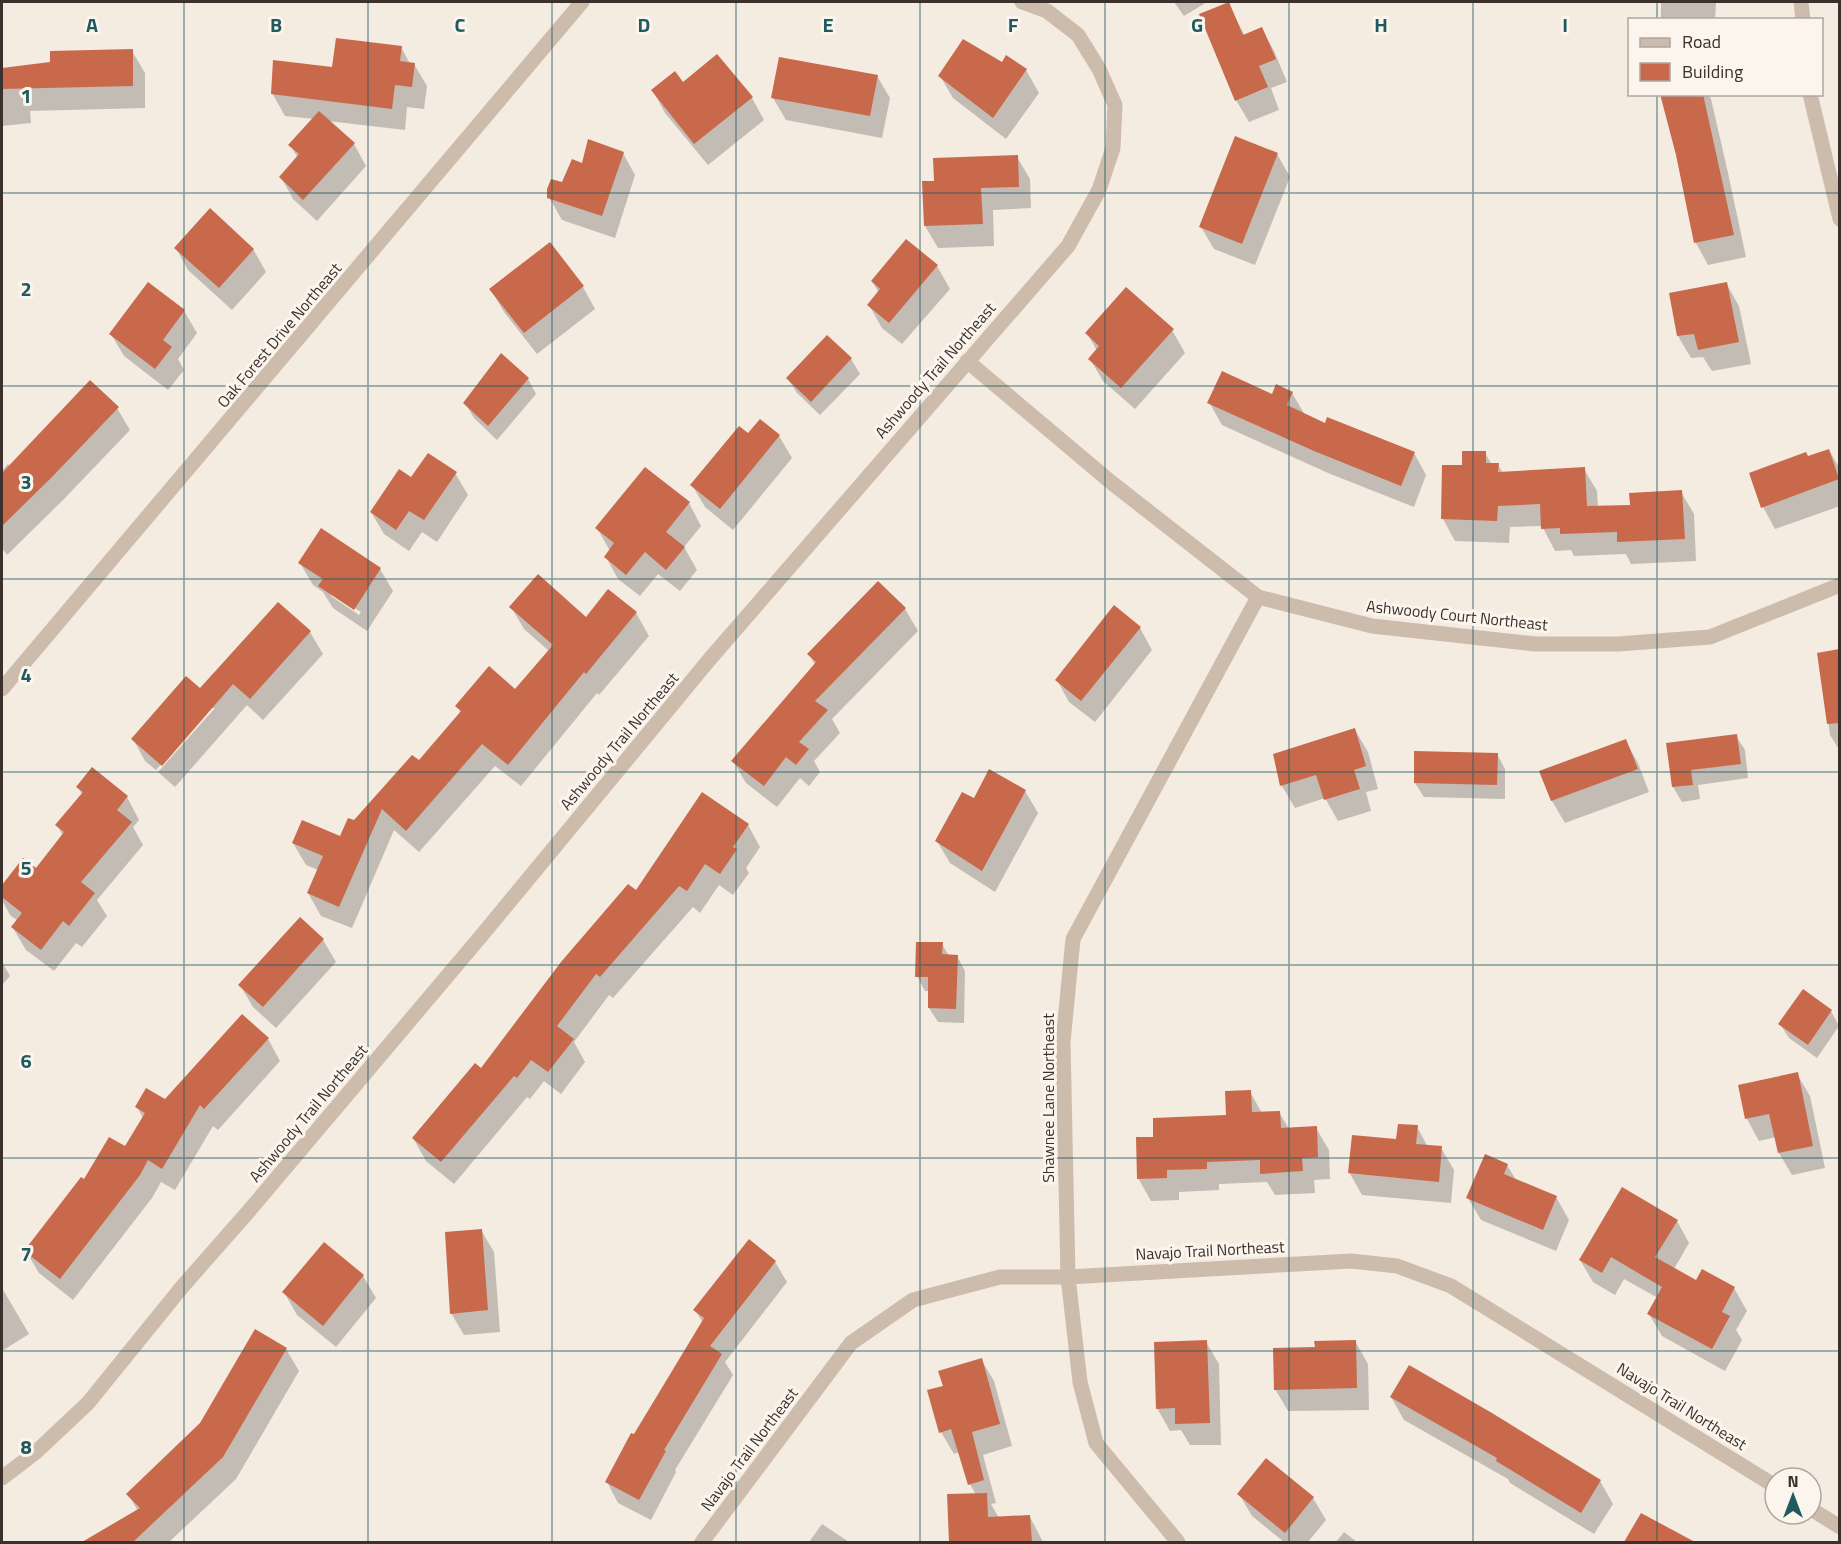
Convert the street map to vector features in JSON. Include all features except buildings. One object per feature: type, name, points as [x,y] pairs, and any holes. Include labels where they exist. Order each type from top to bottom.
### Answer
[{"type":"street","name":"Oak Forest Drive Northeast","points":[[2,689],[582,2]]},
{"type":"street","name":"Ashwoody Trail Northeast","points":[[2,1478],[36,1452],[88,1403],[182,1287],[482,935],[709,660],[1068,246],[1099,190],[1113,148],[1115,105],[1099,69],[1078,35],[1047,11],[1022,2]]},
{"type":"street","points":[[1801,2],[1803,18]]},
{"type":"street","points":[[1810,96],[1839,219]]},
{"type":"street","name":"Ashwoody Court Northeast","points":[[967,361],[1112,483],[1257,597],[1372,626],[1535,644],[1618,644],[1710,637],[1839,585]]},
{"type":"street","name":"Shawnee Lane Northeast","points":[[1178,1542],[1096,1443],[1080,1382],[1068,1277],[1063,1042],[1073,939],[1257,597]]},
{"type":"street","name":"Navajo Trail Northeast","points":[[702,1542],[851,1343],[913,1300],[1000,1277],[1068,1277],[1351,1261],[1396,1266],[1451,1286],[1763,1479]]},
{"type":"street","points":[[1823,1517],[1839,1527]]}]
